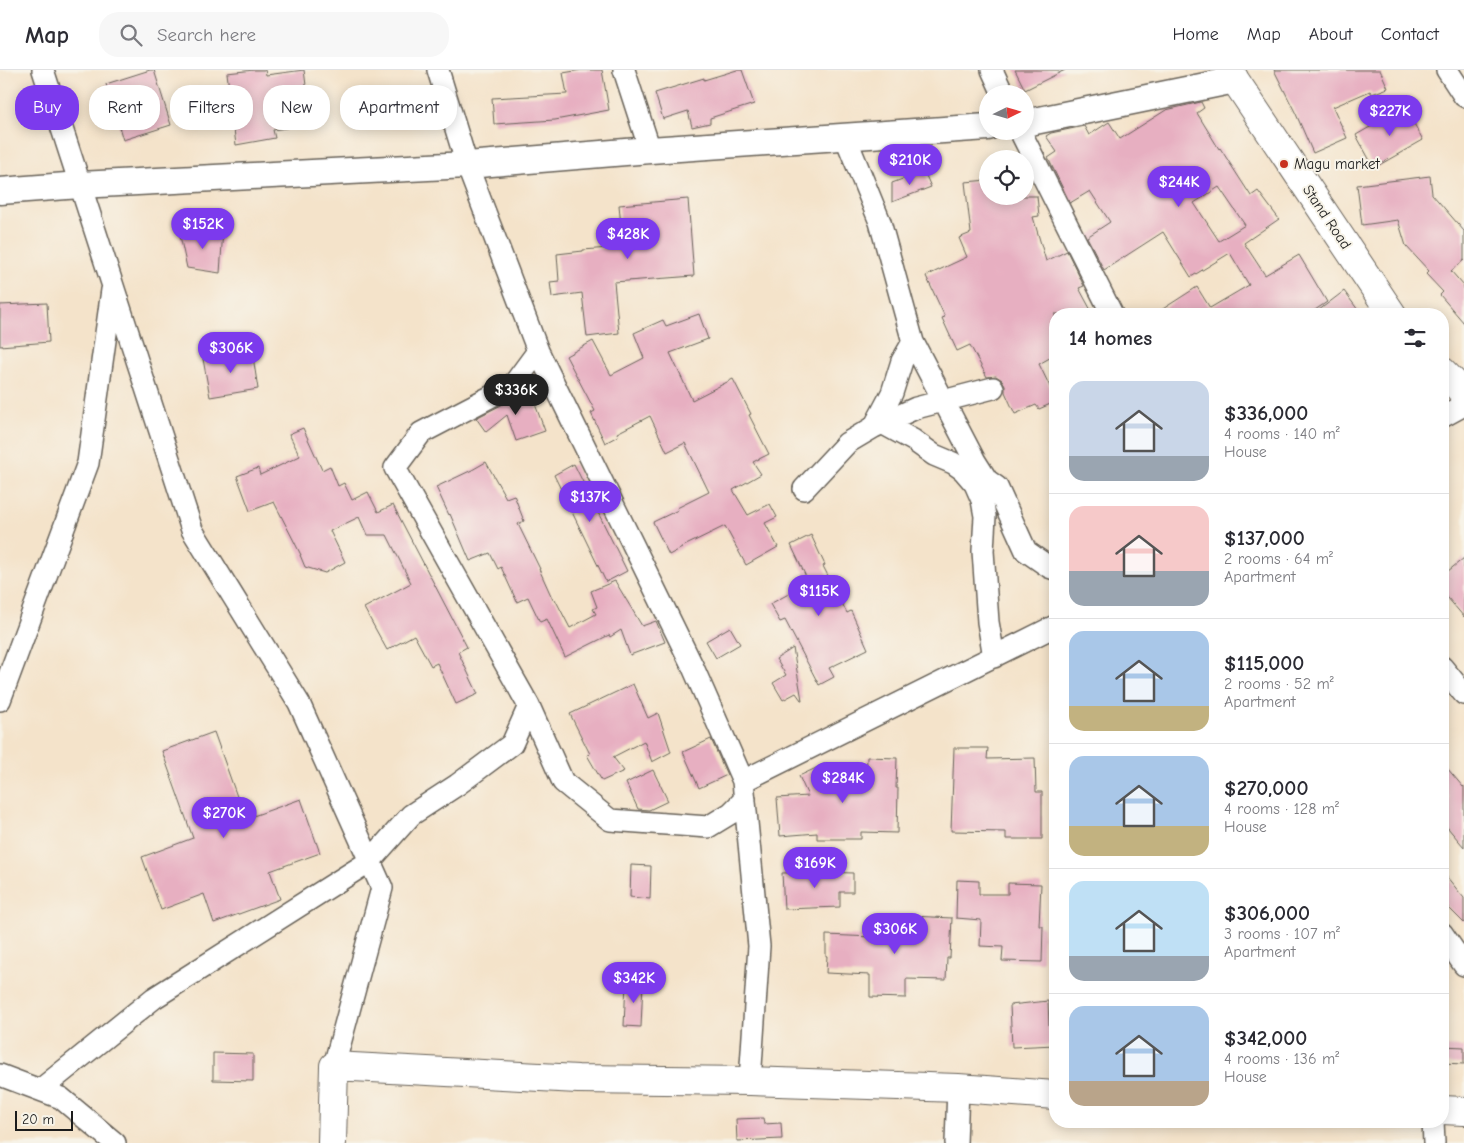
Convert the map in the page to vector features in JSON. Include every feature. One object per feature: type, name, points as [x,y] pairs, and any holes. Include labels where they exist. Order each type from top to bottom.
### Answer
[{"type":"main road","name":"Stand Road","points":[[1232,75],[1388,308]]},
{"type":"main road","points":[[1449,378],[1464,393]]},
{"type":"main road","points":[[332,1143],[334,1066],[578,1078],[750,1080],[958,1088],[1049,1095]]},
{"type":"main road","points":[[1449,1110],[1464,1111]]},
{"type":"street","points":[[44,70],[192,530],[300,703],[382,888],[334,1066]]},
{"type":"street","points":[[438,70],[467,165],[538,351],[692,665],[744,790],[759,946],[750,1080]]},
{"type":"street","points":[[624,70],[650,150]]},
{"type":"street","points":[[992,70],[999,85]]},
{"type":"street","points":[[1447,70],[1464,96]]},
{"type":"street","points":[[1034,121],[1232,75]]},
{"type":"street","points":[[0,191],[80,185],[467,165],[979,127]]},
{"type":"street","points":[[845,136],[880,222],[912,342],[979,468],[987,480],[996,487],[1026,551],[1049,567]]},
{"type":"street","points":[[1025,140],[1109,308]]},
{"type":"street","points":[[0,700],[88,463],[112,284]]},
{"type":"street","points":[[878,425],[892,393],[902,361],[912,342]]},
{"type":"street","points":[[538,351],[513,385],[421,433],[395,468],[529,706],[563,782],[610,820],[708,827],[731,813],[744,790],[1049,629]]},
{"type":"street","points":[[804,489],[847,443],[878,425],[916,408],[993,388]]},
{"type":"street","points":[[1449,413],[1464,405]]},
{"type":"street","points":[[878,425],[913,440],[934,455],[953,463],[963,470],[976,484],[985,516],[983,551],[988,622],[994,657]]},
{"type":"street","points":[[1449,676],[1464,694]]},
{"type":"street","points":[[40,1090],[154,998],[370,861],[411,815],[512,744],[529,706]]},
{"type":"street","points":[[1449,943],[1464,965]]},
{"type":"street","points":[[0,1075],[61,1098],[115,1143]]},
{"type":"street","points":[[956,1143],[958,1088]]},
{"type":"street","points":[[1433,1128],[1434,1143]]},
{"type":"building","points":[[154,70],[159,85],[106,85]]},
{"type":"building","points":[[265,70],[266,75],[304,70],[306,85],[263,85],[263,130],[273,130],[275,138],[236,145],[234,130],[253,130],[253,85],[228,85],[227,73]]},
{"type":"building","points":[[581,70],[602,70],[609,110],[555,120],[494,124],[492,98],[567,94],[563,73]]},
{"type":"building","points":[[742,70],[754,104],[710,118],[710,123],[692,127],[688,111],[663,119],[655,93]]},
{"type":"building","points":[[1015,70],[1065,70],[1034,86],[1022,85]]},
{"type":"building","points":[[1274,70],[1380,70],[1388,88],[1372,94],[1370,91],[1333,107],[1347,138],[1313,153]]},
{"type":"building","points":[[160,89],[170,122],[170,125],[160,128]]},
{"type":"building","points":[[1201,102],[1204,108],[1197,113],[1219,149],[1251,196],[1258,191],[1279,219],[1244,243],[1265,275],[1299,255],[1327,302],[1318,308],[1210,308],[1249,285],[1230,253],[1191,277],[1163,232],[1104,270],[1087,237],[1110,222],[1090,191],[1070,203],[1048,158],[1057,152],[1046,136],[1051,133],[1084,126],[1089,135],[1109,122],[1120,139],[1166,110]],"holes":[[[1219,187],[1245,225],[1219,241],[1194,203]]]},
{"type":"building","points":[[1405,107],[1423,140],[1374,168],[1356,135]]},
{"type":"building","points":[[120,130],[155,130],[123,140]]},
{"type":"building","points":[[924,171],[931,187],[892,202],[892,183]]},
{"type":"building","points":[[1430,176],[1432,194],[1464,231],[1464,260],[1451,271],[1464,286],[1464,323],[1440,295],[1443,292],[1426,274],[1429,271],[1406,246],[1398,220],[1362,225],[1357,185]]},
{"type":"building","points":[[979,181],[979,205],[1034,205],[1034,196],[1037,196],[1039,216],[1033,217],[1046,261],[1067,251],[1084,286],[1079,288],[1090,308],[1049,308],[1049,358],[1039,364],[1049,385],[1049,405],[1039,409],[1036,405],[1015,414],[1002,380],[996,376],[987,377],[970,345],[957,351],[942,318],[945,317],[926,276],[967,257],[959,238],[971,233],[965,182]]},
{"type":"building","points":[[688,199],[694,276],[614,282],[619,333],[587,337],[582,293],[552,297],[550,282],[559,281],[557,254],[623,247],[619,205]]},
{"type":"building","points":[[223,230],[220,273],[187,268],[179,231]]},
{"type":"building","points":[[1197,287],[1210,308],[1164,308]]},
{"type":"building","points":[[1344,291],[1357,308],[1322,308]]},
{"type":"building","points":[[47,303],[49,342],[0,346],[0,305]]},
{"type":"building","points":[[699,314],[708,339],[670,353],[692,400],[733,379],[769,454],[753,462],[761,474],[733,490],[748,515],[770,504],[777,517],[765,523],[778,547],[746,565],[725,526],[669,555],[653,522],[709,492],[685,443],[667,452],[650,416],[617,433],[618,436],[605,443],[591,413],[595,411],[566,356],[593,341],[611,375],[644,358],[634,333],[663,320],[666,326]]},
{"type":"building","points":[[252,350],[258,389],[210,397],[203,359]]},
{"type":"building","points":[[529,387],[531,393],[535,393],[532,396],[545,431],[516,441],[507,415],[486,432],[476,418],[519,396]]},
{"type":"building","points":[[303,428],[322,470],[330,466],[338,486],[344,483],[352,500],[368,492],[378,512],[393,505],[467,647],[458,652],[478,694],[456,704],[437,663],[431,666],[414,635],[387,650],[364,608],[411,583],[387,535],[367,535],[359,517],[330,531],[345,562],[325,573],[305,567],[301,555],[274,502],[250,511],[237,476],[258,468],[260,475],[300,456],[289,434]]},
{"type":"building","points":[[486,462],[506,498],[514,495],[524,521],[518,524],[553,600],[555,599],[570,628],[596,614],[593,609],[597,607],[591,591],[615,581],[642,626],[656,621],[665,642],[630,655],[621,630],[610,637],[609,635],[565,657],[547,619],[540,622],[528,597],[517,602],[501,567],[498,569],[490,553],[470,561],[436,487]]},
{"type":"building","points":[[574,464],[627,571],[606,582],[554,475]]},
{"type":"building","points":[[811,535],[825,565],[823,566],[847,613],[851,611],[868,649],[829,668],[834,677],[819,685],[785,620],[780,622],[770,604],[809,583],[791,545]]},
{"type":"building","points":[[1464,558],[1464,617],[1449,599],[1449,570]]},
{"type":"building","points":[[730,627],[740,644],[716,658],[706,641]]},
{"type":"building","points":[[793,648],[802,700],[796,693],[783,700],[773,683],[786,675],[776,659]]},
{"type":"building","points":[[633,684],[648,718],[658,713],[671,752],[652,762],[644,741],[613,757],[624,771],[602,781],[587,755],[590,754],[570,714]]},
{"type":"building","points":[[214,732],[245,819],[301,799],[320,853],[270,871],[280,899],[214,923],[204,894],[161,910],[142,857],[193,838],[162,751]]},
{"type":"building","points":[[711,739],[727,775],[699,788],[683,752]]},
{"type":"building","points":[[954,748],[988,748],[987,759],[1035,758],[1036,792],[1042,792],[1042,839],[1006,839],[1006,832],[951,831]]},
{"type":"building","points":[[867,757],[897,758],[897,833],[861,832],[861,839],[817,839],[817,833],[780,836],[777,798],[808,796],[799,776],[827,763],[837,786],[866,786]]},
{"type":"building","points":[[653,770],[668,801],[649,810],[638,809],[626,783]]},
{"type":"building","points":[[1449,770],[1464,786],[1464,847],[1449,829]]},
{"type":"building","points":[[631,865],[651,866],[650,899],[630,897]]},
{"type":"building","points":[[782,873],[853,873],[853,892],[840,892],[840,907],[784,909]]},
{"type":"building","points":[[957,880],[979,881],[979,894],[1008,894],[1008,883],[1041,884],[1039,926],[1043,926],[1042,962],[1002,961],[1003,947],[980,946],[981,920],[956,918]]},
{"type":"building","points":[[1449,880],[1464,898],[1464,923],[1449,908]]},
{"type":"building","points":[[912,916],[952,918],[950,958],[947,958],[946,980],[906,979],[906,998],[870,997],[870,975],[826,973],[826,935],[896,938],[897,918],[912,919]]},
{"type":"building","points":[[626,982],[643,982],[641,1027],[624,1026]]},
{"type":"building","points":[[1048,1001],[1049,1045],[1012,1047],[1010,1005]]},
{"type":"building","points":[[1449,1046],[1464,1047],[1464,1064],[1449,1063]]},
{"type":"building","points":[[213,1053],[253,1054],[253,1081],[213,1080]]},
{"type":"building","points":[[763,1118],[764,1124],[781,1123],[782,1139],[737,1141],[736,1119]]},
{"type":"place","name":"Magu market","points":[[1284,164]]}]
